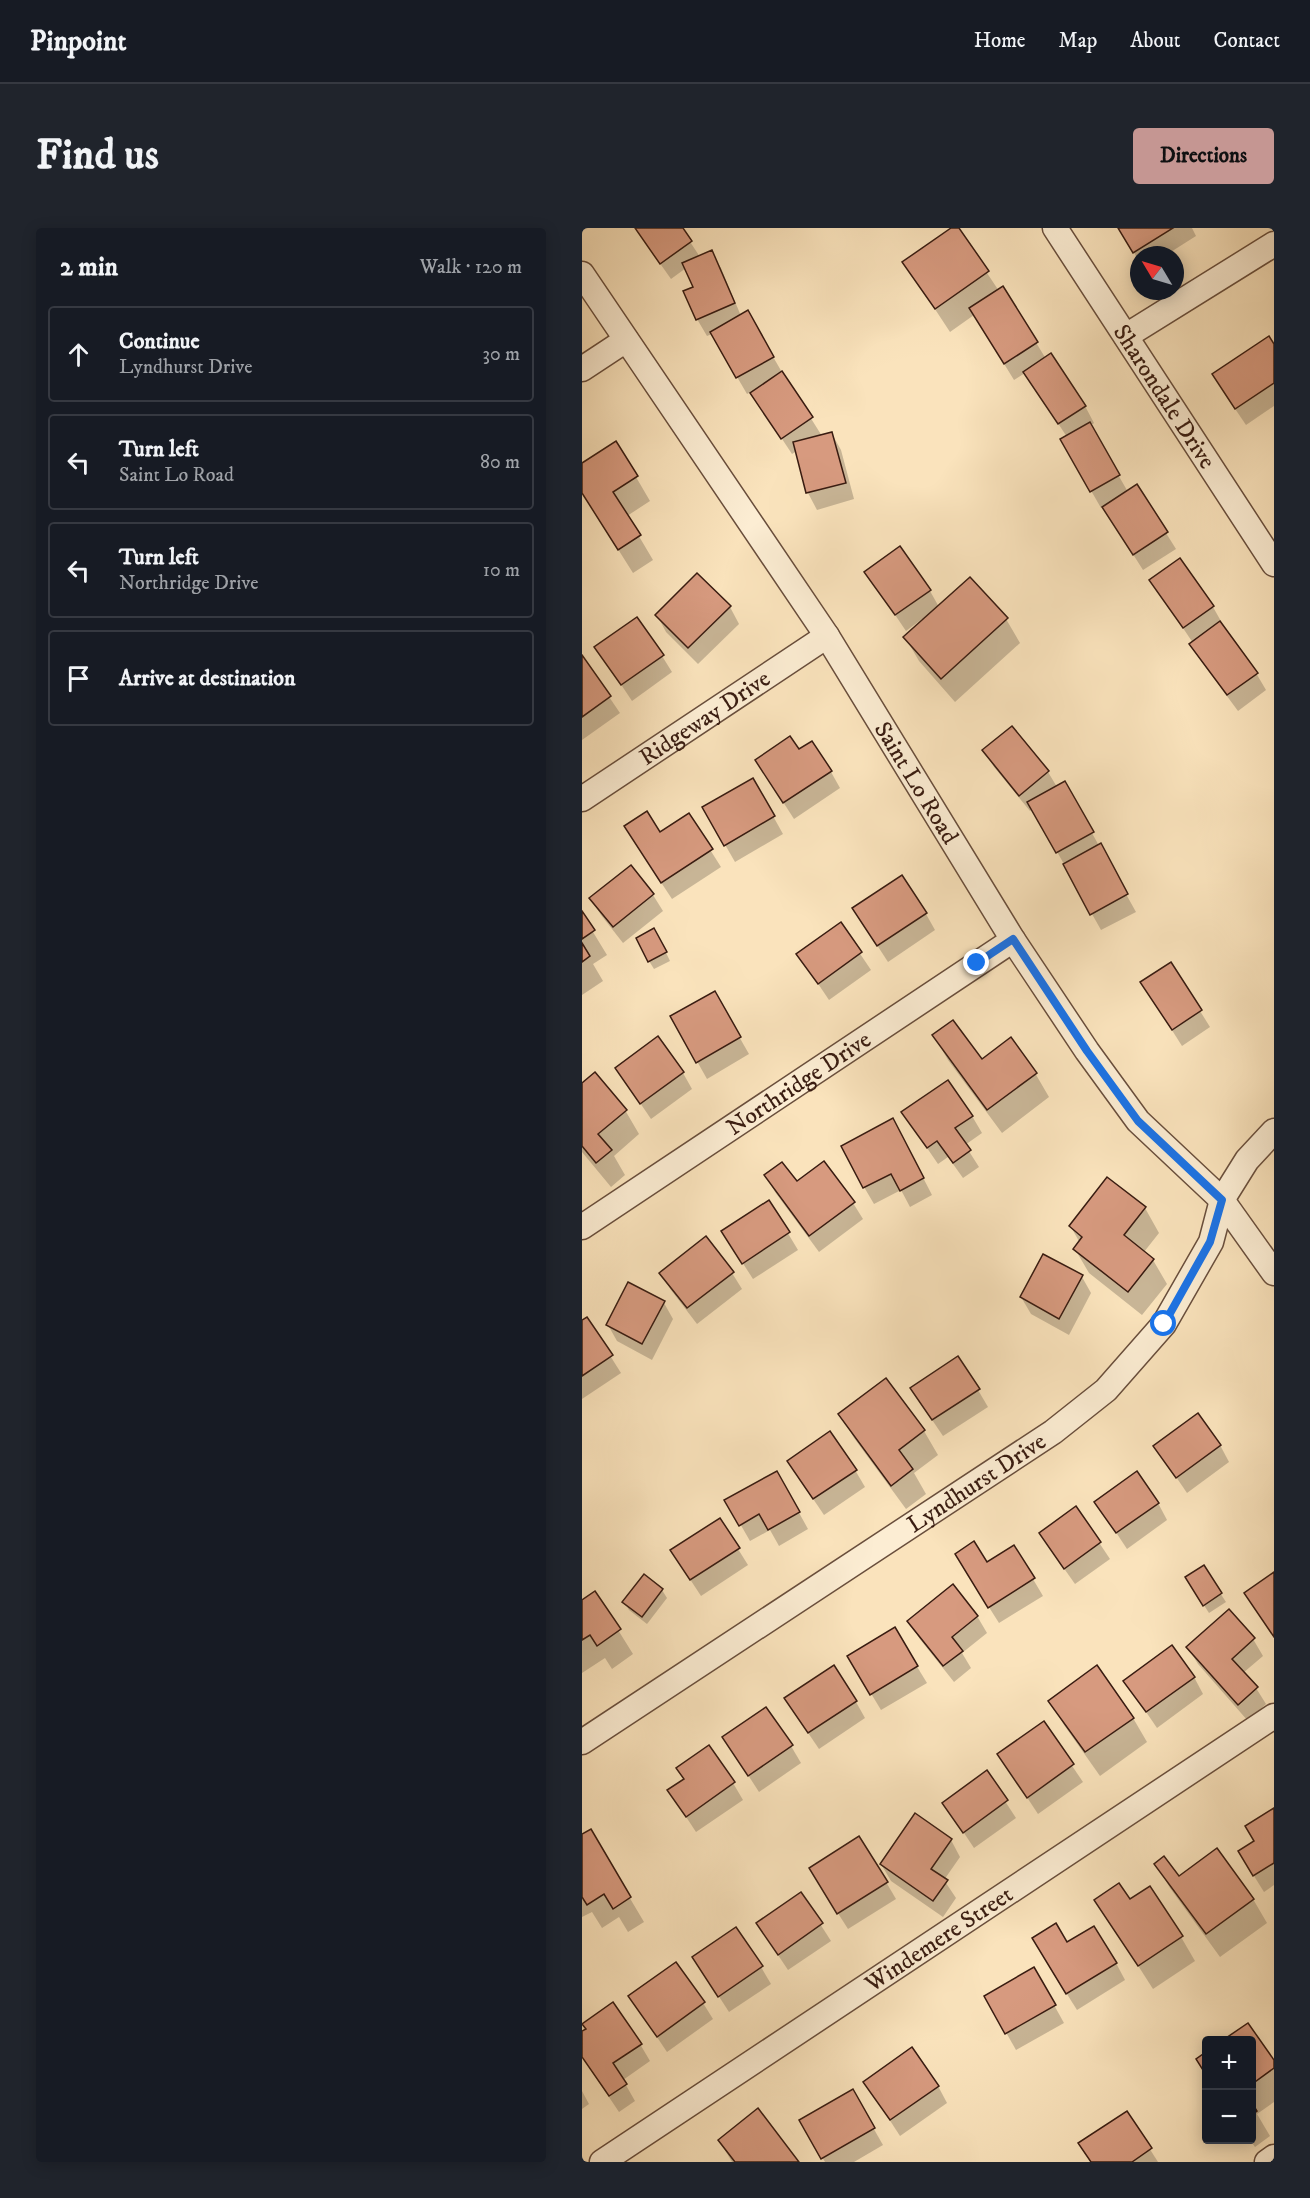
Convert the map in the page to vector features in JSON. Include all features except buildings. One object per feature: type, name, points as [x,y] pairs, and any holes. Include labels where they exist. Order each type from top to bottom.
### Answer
[{"type":"street","name":"Sharondale Drive","points":[[1055,228],[1274,564]]},
{"type":"street","points":[[1126,336],[1274,244]]},
{"type":"street","name":"Saint Lo Road","points":[[582,274],[827,636],[1013,939],[1087,1051],[1138,1121],[1222,1200],[1274,1273]]},
{"type":"street","points":[[582,369],[626,340]]},
{"type":"street","name":"Ridgeway Drive","points":[[582,799],[827,636]]},
{"type":"street","name":"Northridge Drive","points":[[582,1227],[1013,939]]},
{"type":"street","name":"Lyndhurst Drive","points":[[582,1742],[1053,1432],[1106,1390],[1164,1324],[1210,1242],[1222,1200],[1247,1160],[1274,1131]]},
{"type":"street","name":"Windemere Street","points":[[602,2162],[1274,1716]]},
{"type":"street","points":[[1267,2162],[1274,2157]]},
{"type":"route","points":[[977,963],[1013,939],[1087,1051],[1138,1121],[1222,1200],[1210,1242],[1164,1324]]}]
